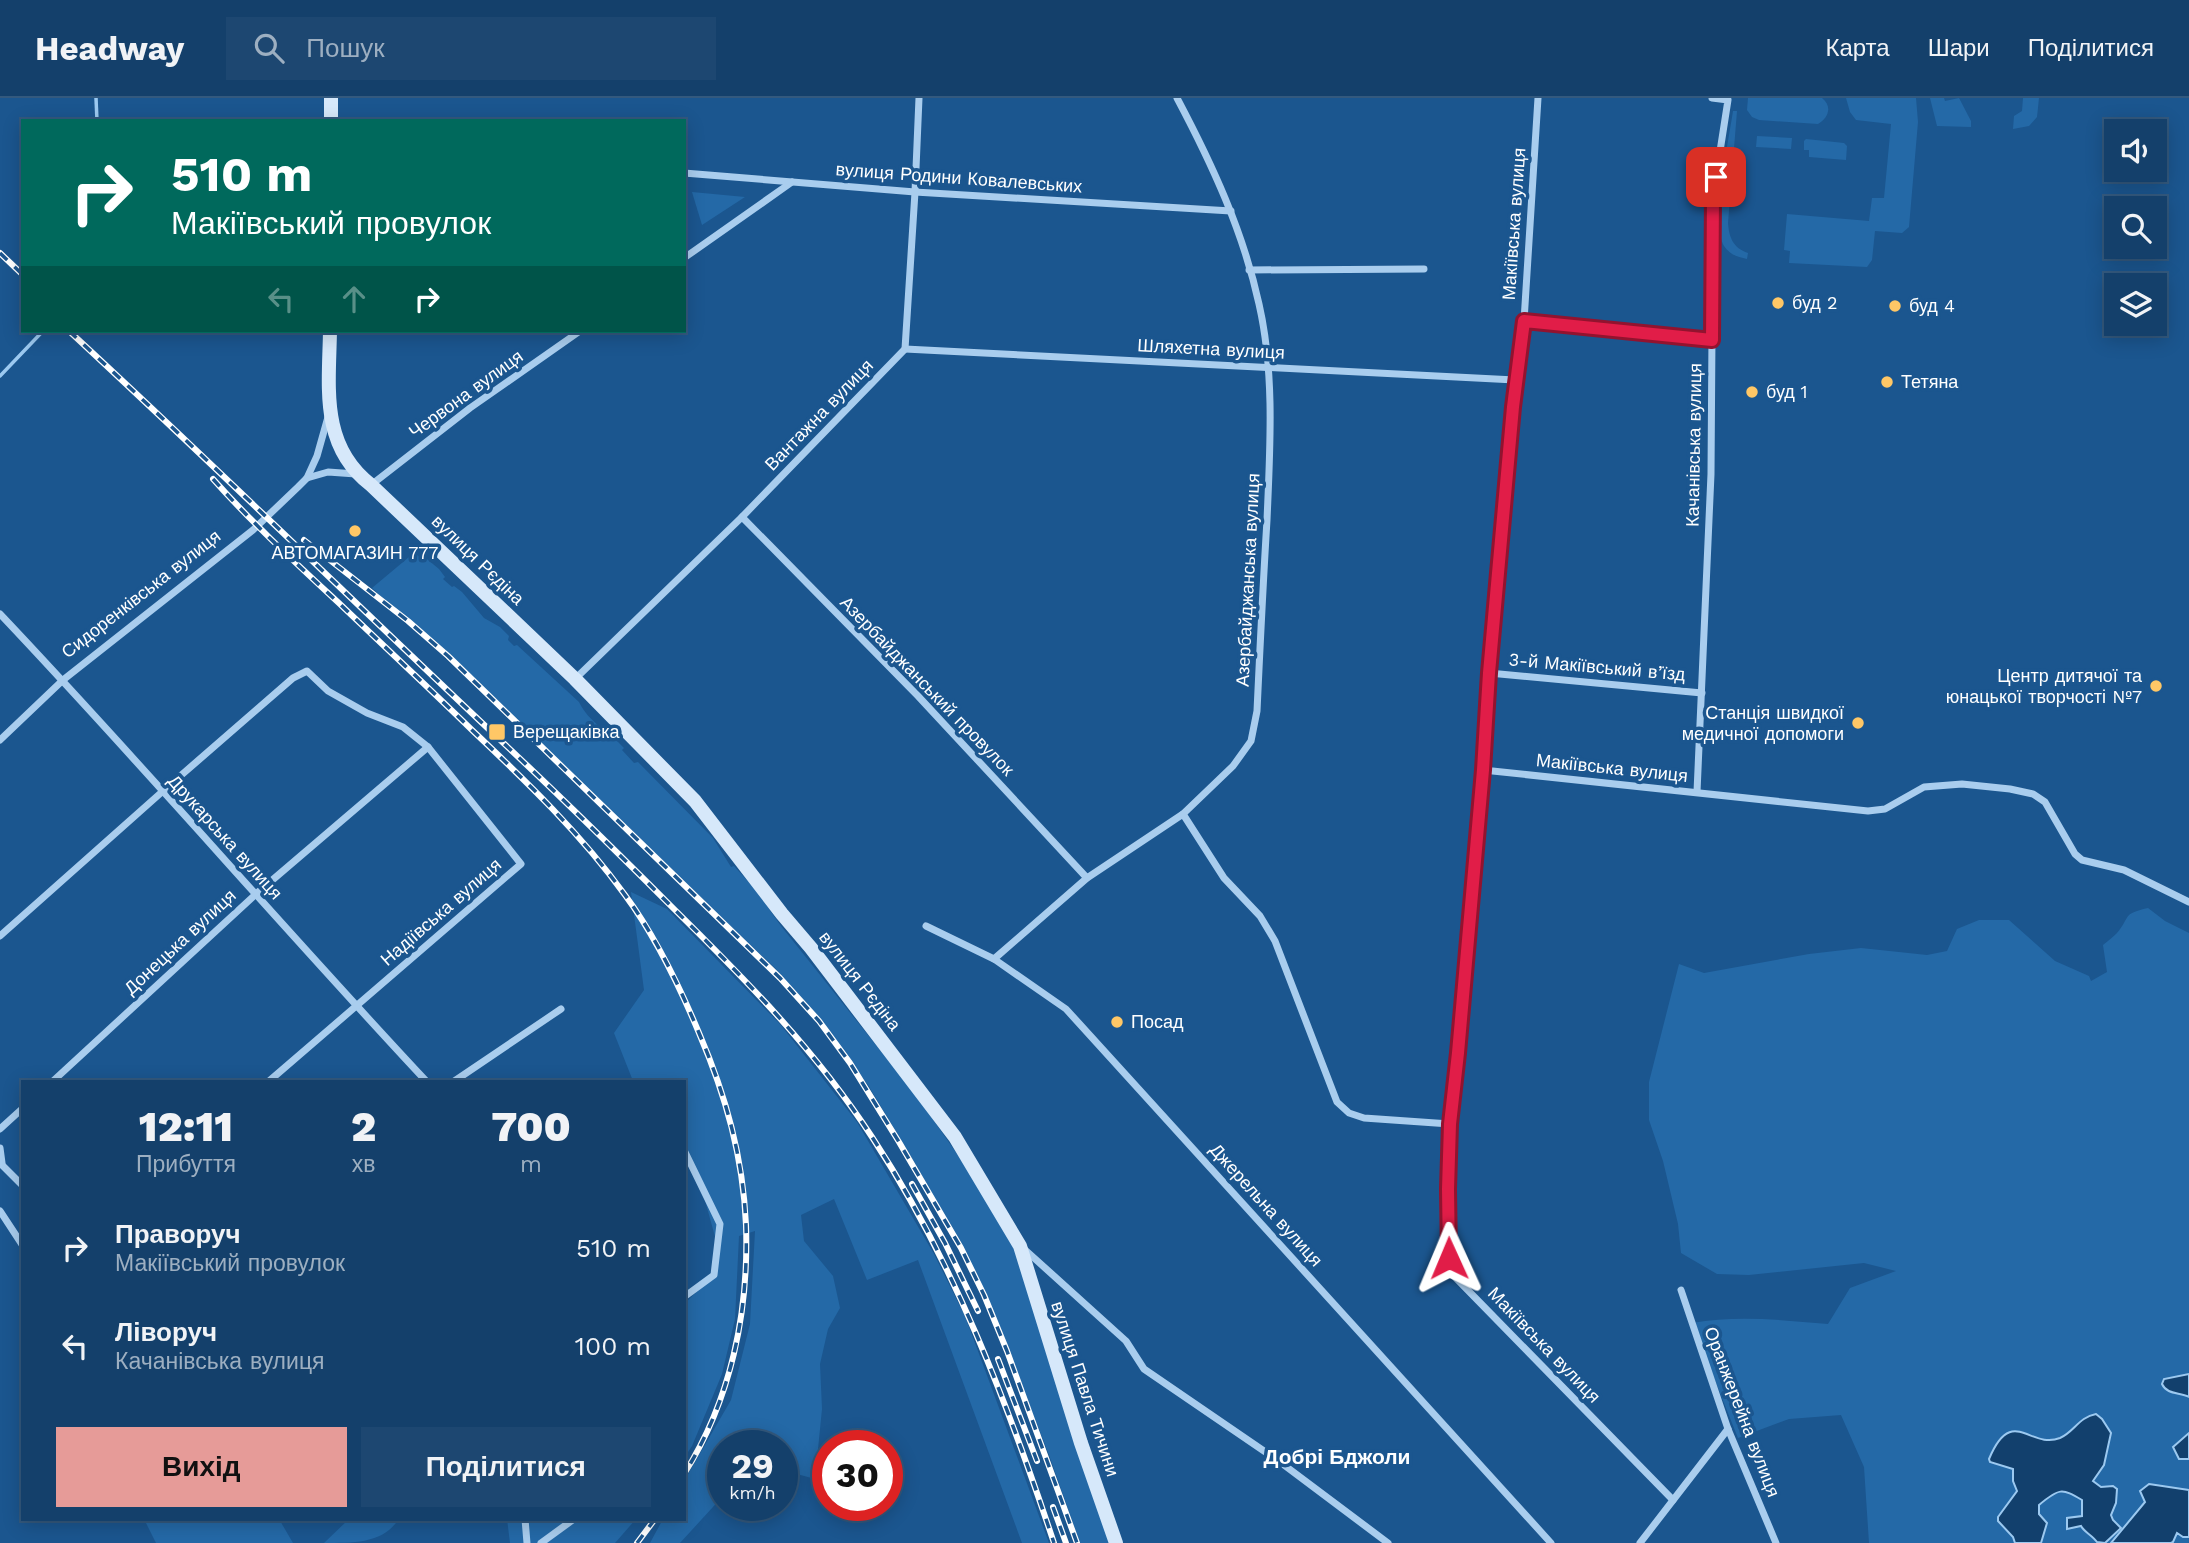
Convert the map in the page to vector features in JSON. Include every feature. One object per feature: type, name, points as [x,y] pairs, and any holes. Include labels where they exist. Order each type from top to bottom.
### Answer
[{"type":"main road","points":[[331,98],[331,119]]},
{"type":"main road","name":"Сидоренківська вулиця","points":[[329,411],[330,333]]},
{"type":"main road","name":"вулиця Рєдіна","points":[[329,411],[336,438],[356,474],[371,485],[575,679],[695,801],[955,1136],[1020,1245]]},
{"type":"main road","name":"вулиця Павла Тичини","points":[[1020,1245],[1081,1443],[1116,1543]]},
{"type":"street","points":[[905,349],[919,98]]},
{"type":"street","name":"Азербайджанська вулиця","points":[[994,959],[1087,878],[1183,814],[1233,766],[1251,741],[1257,711],[1269,468],[1269,367],[1259,304],[1231,211],[1203,147],[1177,98]]},
{"type":"street","name":"Макіївська вулиця","points":[[1538,98],[1524,321],[1515,380],[1450,1124],[1449,1258],[1452,1274],[1672,1500]]},
{"type":"street","name":"Качанівська вулиця","points":[[1697,792],[1711,474],[1713,196],[1730,99],[1712,98]]},
{"type":"street","name":"вулиця Родини Ковалевських","points":[[686,173],[915,192],[1231,211]]},
{"type":"street","points":[[686,257],[792,183]]},
{"type":"street","points":[[1249,270],[1424,269]]},
{"type":"street","points":[[1524,321],[1712,340]]},
{"type":"street","name":"Червона вулиця","points":[[371,485],[470,408],[577,333]]},
{"type":"street","name":"Шляхетна вулиця","points":[[905,349],[1515,380]]},
{"type":"street","name":"Вантажна вулиця","points":[[575,679],[742,517],[905,349]]},
{"type":"street","name":"Сидоренківська вулиця","points":[[0,740],[63,680],[253,530],[306,478],[324,438],[329,411]]},
{"type":"street","points":[[306,478],[328,472],[356,474]]},
{"type":"street","name":"Азербайджанський провулок","points":[[742,517],[918,696],[1087,878]]},
{"type":"street","name":"Друкарська вулиця","points":[[0,614],[63,680],[424,1080]]},
{"type":"street","points":[[0,936],[293,678],[307,671],[328,691],[367,713],[402,727],[428,747]]},
{"type":"street","name":"3-й Макіївський в’їзд","points":[[1489,673],[1702,693]]},
{"type":"street","name":"Донецька вулиця","points":[[54,1080],[256,894],[428,747]]},
{"type":"street","name":"Надіївська вулиця","points":[[270,1080],[520,864],[428,747]]},
{"type":"street","name":"Макіївська вулиця","points":[[1483,770],[1868,811],[1885,809],[1924,787],[1962,784],[2010,789],[2034,794],[2045,802],[2075,854],[2082,860],[2124,870],[2189,902]]},
{"type":"street","points":[[1183,814],[1224,878],[1260,916],[1275,941],[1338,1102],[1349,1113],[1364,1118],[1450,1124]]},
{"type":"street","name":"Джерельна вулиця","points":[[926,926],[994,959],[1066,1009],[1551,1543]]},
{"type":"street","points":[[456,1080],[561,1009]]},
{"type":"street","points":[[0,1129],[21,1110]]},
{"type":"street","points":[[0,1148],[1,1163],[21,1184]]},
{"type":"street","points":[[686,1152],[720,1224],[713,1275],[686,1295]]},
{"type":"street","points":[[0,1211],[21,1243]]},
{"type":"street","name":"вулиця Рєдіна","points":[[1020,1245],[1126,1340],[1144,1369],[1280,1462],[1388,1543]]},
{"type":"street","name":"Оранжерейна вулиця","points":[[1681,1290],[1728,1429],[1776,1543]]},
{"type":"street","points":[[1640,1543],[1728,1429]]},
{"type":"street","points":[[525,1521],[527,1543]]},
{"type":"street","points":[[541,1543],[571,1521]]},
{"type":"shaded area","points":[[1748,98],[1822,98],[1828,112],[1818,124],[1759,120],[1752,117],[1747,110]]},
{"type":"shaded area","points":[[1846,98],[1916,98],[1918,122],[1909,227],[1902,233],[1875,231],[1872,260],[1867,267],[1789,263],[1790,251],[1784,250],[1787,214],[1869,221],[1872,198],[1884,198],[1891,124],[1856,120],[1850,112]]},
{"type":"shaded area","points":[[1930,98],[1944,98],[1945,101],[1959,98],[1971,121],[1971,127],[1937,126]]},
{"type":"shaded area","points":[[2023,98],[2039,98],[2037,117],[2029,126],[2013,129],[2014,116],[2022,111]]},
{"type":"shaded area","points":[[1733,111],[1737,111],[1728,223],[1733,241],[1748,253],[1747,259],[1729,252],[1720,235],[1722,181]]},
{"type":"shaded area","points":[[1757,136],[1792,138],[1791,149],[1756,147]]},
{"type":"shaded area","points":[[1806,139],[1844,143],[1847,146],[1846,160],[1809,157],[1809,150],[1804,150]]},
{"type":"shaded area","points":[[692,192],[745,197],[702,225]]},
{"type":"shaded area","points":[[415,552],[439,569],[445,577],[443,579],[462,592],[484,618],[500,627],[514,646],[517,645],[579,702],[588,716],[624,748],[622,750],[634,763],[638,762],[713,838],[731,867],[734,866],[755,889],[781,926],[915,1094],[1016,1246],[1116,1543],[1080,1543],[985,1291],[916,1165],[868,1085],[775,968],[372,588]]},
{"type":"shaded area","points":[[631,892],[667,909],[780,1024],[857,1122],[934,1254],[965,1316],[1049,1543],[1022,1543],[918,1260],[867,1280],[834,1199],[801,1215],[804,1241],[833,1276],[840,1308],[828,1329],[820,1364],[822,1409],[820,1430],[812,1430],[812,1478],[798,1474],[798,1430],[714,1430],[731,1400],[750,1324],[755,1231],[739,1236],[735,1319],[722,1374],[686,1455],[686,1302],[714,1275],[717,1244],[700,1182],[686,1153],[686,1080],[633,1080],[614,1033],[644,990]]},
{"type":"shaded area","points":[[2148,908],[2165,921],[2189,933],[2189,1543],[1869,1543],[1864,1467],[1841,1415],[1789,1419],[1738,1438],[1692,1323],[1743,1319],[1828,1324],[1850,1288],[1896,1271],[1864,1263],[1749,1275],[1717,1274],[1681,1253],[1678,1224],[1663,1161],[1649,1120],[1649,1082],[1679,964],[1704,973],[1809,954],[1861,948],[1927,955],[1947,951],[1957,929],[1979,920],[2009,920],[2055,961],[2089,976],[2091,981],[2107,972],[2103,945],[2117,933],[2130,914]]},
{"type":"shaded area","points":[[2189,1374],[2189,1397],[2170,1392],[2162,1384],[2164,1379]]},
{"type":"shaded area","points":[[2096,1414],[2111,1433],[2104,1465],[2093,1481],[2101,1487],[2113,1486],[2117,1489],[2116,1503],[2111,1515],[2121,1528],[2105,1543],[2097,1542],[2081,1526],[2067,1529],[2067,1518],[2082,1516],[2082,1500],[2070,1493],[2060,1492],[2051,1495],[2039,1505],[2039,1514],[2047,1523],[2041,1543],[2015,1543],[1998,1521],[1998,1517],[2017,1491],[2013,1481],[2013,1469],[1990,1462],[1997,1443],[2006,1434],[2014,1431],[2039,1439],[2060,1438],[2085,1418]]},
{"type":"shaded area","points":[[2189,1433],[2189,1459],[2179,1459],[2173,1447]]},
{"type":"shaded area","points":[[707,1441],[707,1513],[680,1543],[650,1543],[662,1521],[686,1521],[686,1478]]},
{"type":"shaded area","points":[[2149,1484],[2189,1490],[2189,1537],[2177,1533],[2171,1543],[2111,1543],[2145,1502],[2140,1491]]},
{"type":"shaded area","points":[[145,1521],[280,1521],[293,1543],[156,1543]]},
{"type":"shaded area","points":[[347,1521],[397,1521],[392,1528],[367,1540],[324,1543]]},
{"type":"shaded area","points":[[507,1521],[634,1521],[615,1543],[510,1543]]},
{"type":"waterway","points":[[96,98],[97,119]]},
{"type":"waterway","points":[[0,376],[41,333]]},
{"type":"railway","points":[[0,253],[21,273]]},
{"type":"railway","points":[[71,333],[542,779],[754,990],[828,1075],[872,1137],[901,1185],[953,1283],[997,1386],[1054,1543]]},
{"type":"railway","points":[[213,479],[276,544],[553,809],[608,873],[636,911],[675,979],[709,1057],[732,1127],[741,1175],[746,1225],[744,1290],[734,1354],[714,1416],[686,1470]]},
{"type":"railway","points":[[304,540],[408,621],[448,656],[780,978],[819,1021],[850,1063],[961,1248],[1007,1351],[1077,1543]]},
{"type":"railway","points":[[912,1184],[978,1311]]},
{"type":"railway","points":[[998,1359],[1037,1461]]},
{"type":"railway","points":[[1053,1507],[1066,1543]]},
{"type":"railway","points":[[637,1543],[654,1521]]},
{"type":"place","name":"буд 2","points":[[1778,303]]},
{"type":"place","name":"буд 4","points":[[1895,306]]},
{"type":"place","name":"Тетяна","points":[[1887,382]]},
{"type":"place","name":"буд 1","points":[[1752,392]]},
{"type":"place","name":"АВТОМАГАЗИН 777","points":[[355,531]]},
{"type":"place","name":"Центр дитячої та юнацької творчості №7","points":[[2156,686]]},
{"type":"place","name":"Станція швидкої медичної допомоги","points":[[1858,723]]},
{"type":"place","name":"Верещаківка","points":[[497,732]]},
{"type":"place","name":"Посад","points":[[1117,1022]]},
{"type":"district","name":"Добрі Бджоли","points":[[1337,1457]]},
{"type":"route","points":[[1449,1258],[1450,1124],[1515,380],[1524,321],[1712,340],[1713,196],[1716,177]]}]
